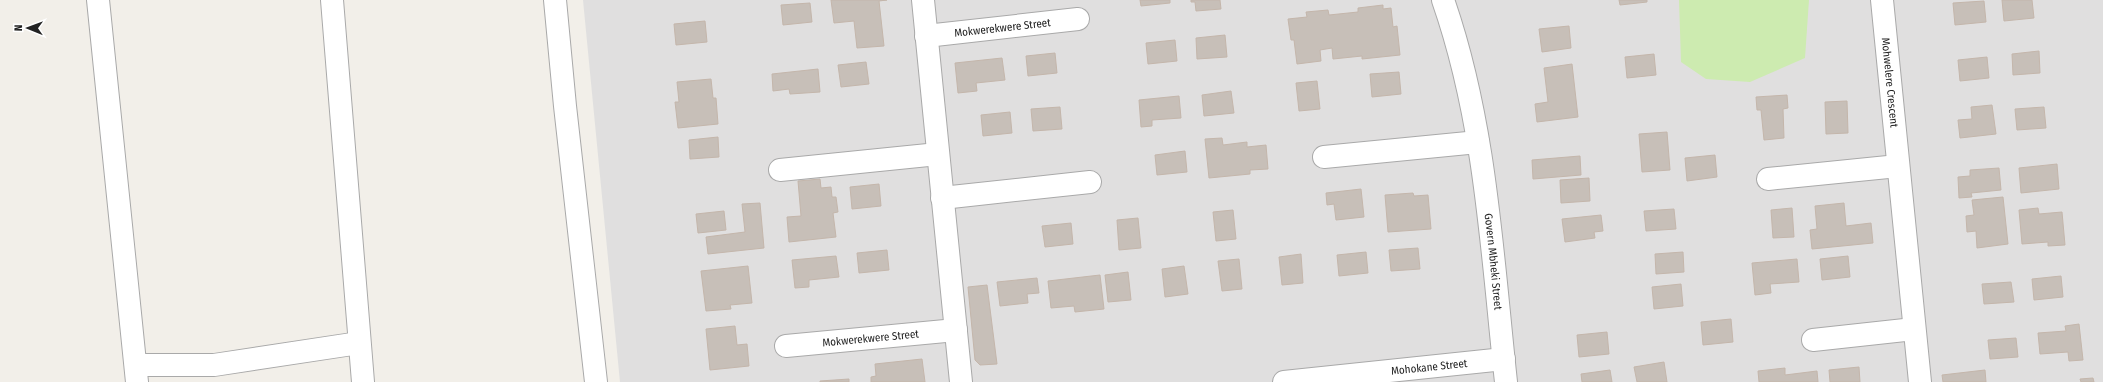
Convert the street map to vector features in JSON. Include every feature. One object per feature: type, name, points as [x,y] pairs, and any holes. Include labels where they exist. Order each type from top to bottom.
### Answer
[{"type":"street","points":[[98,0],[137,373],[214,365],[359,343]]},
{"type":"street","points":[[332,0],[363,382]]},
{"type":"street","points":[[555,0],[565,106],[596,382]]},
{"type":"street","points":[[923,0],[960,382]]},
{"type":"street","name":"Govern Mbheki Street","points":[[1443,0],[1472,106],[1478,142],[1487,200],[1506,382]]},
{"type":"street","name":"Mohwelere Crescent","points":[[1882,0],[1920,382]]},
{"type":"street","name":"Mokwerekwere Street","points":[[926,36],[1078,18]]},
{"type":"street","points":[[1324,157],[1478,142]]},
{"type":"street","points":[[780,170],[938,154]]},
{"type":"street","points":[[1768,178],[1898,166]]},
{"type":"street","points":[[942,198],[1090,182]]},
{"type":"street","name":"Mokwerekwere Street","points":[[786,346],[956,330]]},
{"type":"street","points":[[1813,340],[1914,330]]},
{"type":"street","name":"Mohokane Street","points":[[1284,382],[1504,359]]},
{"type":"shaded area","points":[[583,0],[2103,0],[2103,382],[620,382]]},
{"type":"green space","points":[[1679,0],[1809,0],[1805,58],[1750,82],[1706,79],[1681,62]]},
{"type":"building","points":[[831,0],[887,0],[879,1],[884,46],[857,48],[854,21],[834,23]]},
{"type":"building","points":[[1140,0],[1170,0],[1170,3],[1141,6]]},
{"type":"building","points":[[1191,0],[1220,0],[1221,9],[1196,11],[1195,2],[1191,2]]},
{"type":"building","points":[[1619,0],[1647,0],[1647,2],[1620,5]]},
{"type":"building","points":[[2002,0],[2032,0],[2034,18],[2004,21]]},
{"type":"building","points":[[1984,1],[1986,22],[1955,25],[1953,3]]},
{"type":"building","points":[[810,3],[812,22],[783,25],[781,5]]},
{"type":"building","points":[[1383,5],[1383,9],[1391,8],[1393,27],[1397,26],[1400,55],[1362,59],[1362,56],[1333,59],[1332,48],[1320,50],[1321,61],[1297,64],[1294,40],[1291,40],[1288,19],[1307,17],[1306,12],[1328,10],[1329,15],[1358,12],[1358,8]]},
{"type":"building","points":[[705,21],[707,42],[676,45],[674,24]]},
{"type":"building","points":[[1569,26],[1571,48],[1542,52],[1539,29]]},
{"type":"building","points":[[1225,35],[1227,57],[1197,59],[1196,38]]},
{"type":"building","points":[[1175,40],[1177,61],[1148,64],[1146,43]]},
{"type":"building","points":[[2039,51],[2040,73],[2013,75],[2012,54]]},
{"type":"building","points":[[1055,53],[1057,73],[1028,76],[1026,56]]},
{"type":"building","points":[[1654,54],[1656,75],[1627,78],[1625,57]]},
{"type":"building","points":[[1987,57],[1989,78],[1960,81],[1958,60]]},
{"type":"building","points":[[1002,58],[1005,80],[976,83],[977,91],[958,93],[955,63]]},
{"type":"building","points":[[866,62],[869,84],[841,87],[838,65]]},
{"type":"building","points":[[1572,64],[1578,117],[1537,122],[1535,104],[1548,102],[1544,68]]},
{"type":"building","points":[[818,69],[820,92],[790,94],[789,89],[773,91],[772,74]]},
{"type":"building","points":[[1399,72],[1401,94],[1372,97],[1370,74]]},
{"type":"building","points":[[711,79],[713,98],[716,98],[718,124],[678,128],[675,102],[679,102],[677,82]]},
{"type":"building","points":[[1317,81],[1320,109],[1299,111],[1296,83]]},
{"type":"building","points":[[1231,91],[1234,113],[1204,116],[1202,95]]},
{"type":"building","points":[[1787,95],[1788,108],[1783,109],[1784,138],[1764,140],[1761,110],[1757,110],[1756,97]]},
{"type":"building","points":[[1179,96],[1181,118],[1152,120],[1152,126],[1141,127],[1139,100]]},
{"type":"building","points":[[1847,101],[1848,133],[1826,134],[1825,102]]},
{"type":"building","points":[[1992,105],[1996,134],[1960,138],[1958,120],[1972,119],[1971,107]]},
{"type":"building","points":[[1060,107],[1062,129],[1033,131],[1031,109]]},
{"type":"building","points":[[2044,107],[2046,128],[2017,130],[2015,109]]},
{"type":"building","points":[[1010,112],[1012,133],[983,136],[981,115]]},
{"type":"building","points":[[1667,132],[1670,170],[1642,172],[1639,134]]},
{"type":"building","points":[[718,137],[719,157],[690,159],[689,140]]},
{"type":"building","points":[[1222,138],[1223,145],[1247,142],[1247,147],[1266,145],[1268,169],[1250,170],[1250,174],[1209,178],[1205,139]]},
{"type":"building","points":[[1185,151],[1187,172],[1157,175],[1155,155]]},
{"type":"building","points":[[1715,155],[1717,177],[1687,181],[1685,158]]},
{"type":"building","points":[[1580,156],[1581,175],[1533,179],[1532,160]]},
{"type":"building","points":[[2057,164],[2059,189],[2021,193],[2019,168]]},
{"type":"building","points":[[1999,168],[2001,190],[1971,193],[1972,197],[1959,198],[1958,177],[1970,176],[1970,170]]},
{"type":"building","points":[[1589,178],[1590,201],[1561,203],[1560,180]]},
{"type":"building","points":[[820,179],[821,188],[831,187],[832,197],[836,197],[838,212],[833,213],[836,237],[789,242],[787,217],[801,216],[798,181]]},
{"type":"building","points":[[879,184],[881,206],[852,209],[850,187]]},
{"type":"building","points":[[1361,189],[1364,217],[1336,220],[1334,204],[1327,205],[1326,193]]},
{"type":"building","points":[[1413,193],[1414,196],[1428,195],[1431,229],[1388,232],[1385,195]]},
{"type":"building","points":[[2003,197],[2008,244],[1977,248],[1976,231],[1967,232],[1966,216],[1974,215],[1972,200]]},
{"type":"building","points":[[760,203],[764,248],[708,254],[706,237],[745,232],[742,204]]},
{"type":"building","points":[[1844,203],[1846,226],[1871,223],[1873,243],[1812,249],[1810,230],[1817,229],[1815,206]]},
{"type":"building","points":[[1792,208],[1794,237],[1773,238],[1771,210]]},
{"type":"building","points":[[2038,208],[2039,214],[2062,212],[2065,245],[2048,246],[2048,242],[2022,244],[2019,210]]},
{"type":"building","points":[[1674,209],[1676,229],[1646,231],[1644,211]]},
{"type":"building","points":[[1233,210],[1236,239],[1216,241],[1213,212]]},
{"type":"building","points":[[724,211],[726,230],[698,233],[696,214]]},
{"type":"building","points":[[1601,215],[1603,231],[1594,232],[1595,238],[1565,242],[1562,219]]},
{"type":"building","points":[[1138,218],[1141,248],[1119,250],[1117,220]]},
{"type":"building","points":[[1071,223],[1073,244],[1045,247],[1042,226]]},
{"type":"building","points":[[1418,248],[1420,269],[1391,271],[1389,250]]},
{"type":"building","points":[[887,250],[889,270],[859,273],[857,253]]},
{"type":"building","points":[[1366,252],[1368,273],[1339,276],[1337,255]]},
{"type":"building","points":[[1683,252],[1684,272],[1656,274],[1655,254]]},
{"type":"building","points":[[1301,254],[1303,283],[1282,285],[1279,257]]},
{"type":"building","points":[[836,256],[839,277],[809,280],[809,287],[795,288],[792,260]]},
{"type":"building","points":[[1848,256],[1850,277],[1822,280],[1820,259]]},
{"type":"building","points":[[1239,259],[1242,289],[1222,291],[1218,261]]},
{"type":"building","points":[[1797,259],[1799,282],[1770,284],[1771,293],[1755,295],[1752,263]]},
{"type":"building","points":[[748,266],[752,303],[730,305],[731,309],[706,311],[701,271]]},
{"type":"building","points":[[1184,266],[1188,294],[1165,297],[1162,269]]},
{"type":"building","points":[[1128,272],[1131,300],[1108,302],[1105,275]]},
{"type":"building","points":[[1100,275],[1104,309],[1075,312],[1074,306],[1051,308],[1048,281]]},
{"type":"building","points":[[2061,276],[2063,297],[2034,300],[2032,279]]},
{"type":"building","points":[[1037,278],[1039,293],[1027,294],[1028,303],[1000,306],[997,282]]},
{"type":"building","points":[[2011,282],[2014,302],[1984,304],[1982,284]]},
{"type":"building","points":[[1681,284],[1683,306],[1654,309],[1652,287]]},
{"type":"building","points":[[987,285],[997,364],[980,365],[975,360],[968,287]]},
{"type":"building","points":[[1731,319],[1733,342],[1703,345],[1701,322]]},
{"type":"building","points":[[2079,324],[2083,360],[2069,361],[2068,352],[2040,354],[2038,333],[2066,331],[2065,326]]},
{"type":"building","points":[[735,326],[737,345],[747,344],[749,366],[710,370],[706,329]]},
{"type":"building","points":[[1607,332],[1609,354],[1579,357],[1577,335]]},
{"type":"building","points":[[2016,338],[2018,357],[1990,359],[1988,340]]},
{"type":"building","points":[[922,359],[925,382],[871,382],[871,377],[876,376],[875,364]]},
{"type":"building","points":[[1664,362],[1667,382],[1637,382],[1634,367]]},
{"type":"building","points":[[1859,367],[1860,382],[1830,382],[1829,370]]},
{"type":"building","points":[[1785,368],[1785,375],[1817,371],[1818,382],[1759,382],[1758,371]]},
{"type":"building","points":[[1610,370],[1612,382],[1582,382],[1581,374]]},
{"type":"building","points":[[1985,370],[1986,382],[1943,382],[1942,375]]},
{"type":"building","points":[[2093,378],[2094,382],[2081,382],[2080,379]]},
{"type":"building","points":[[849,379],[849,382],[820,382],[820,381]]}]
